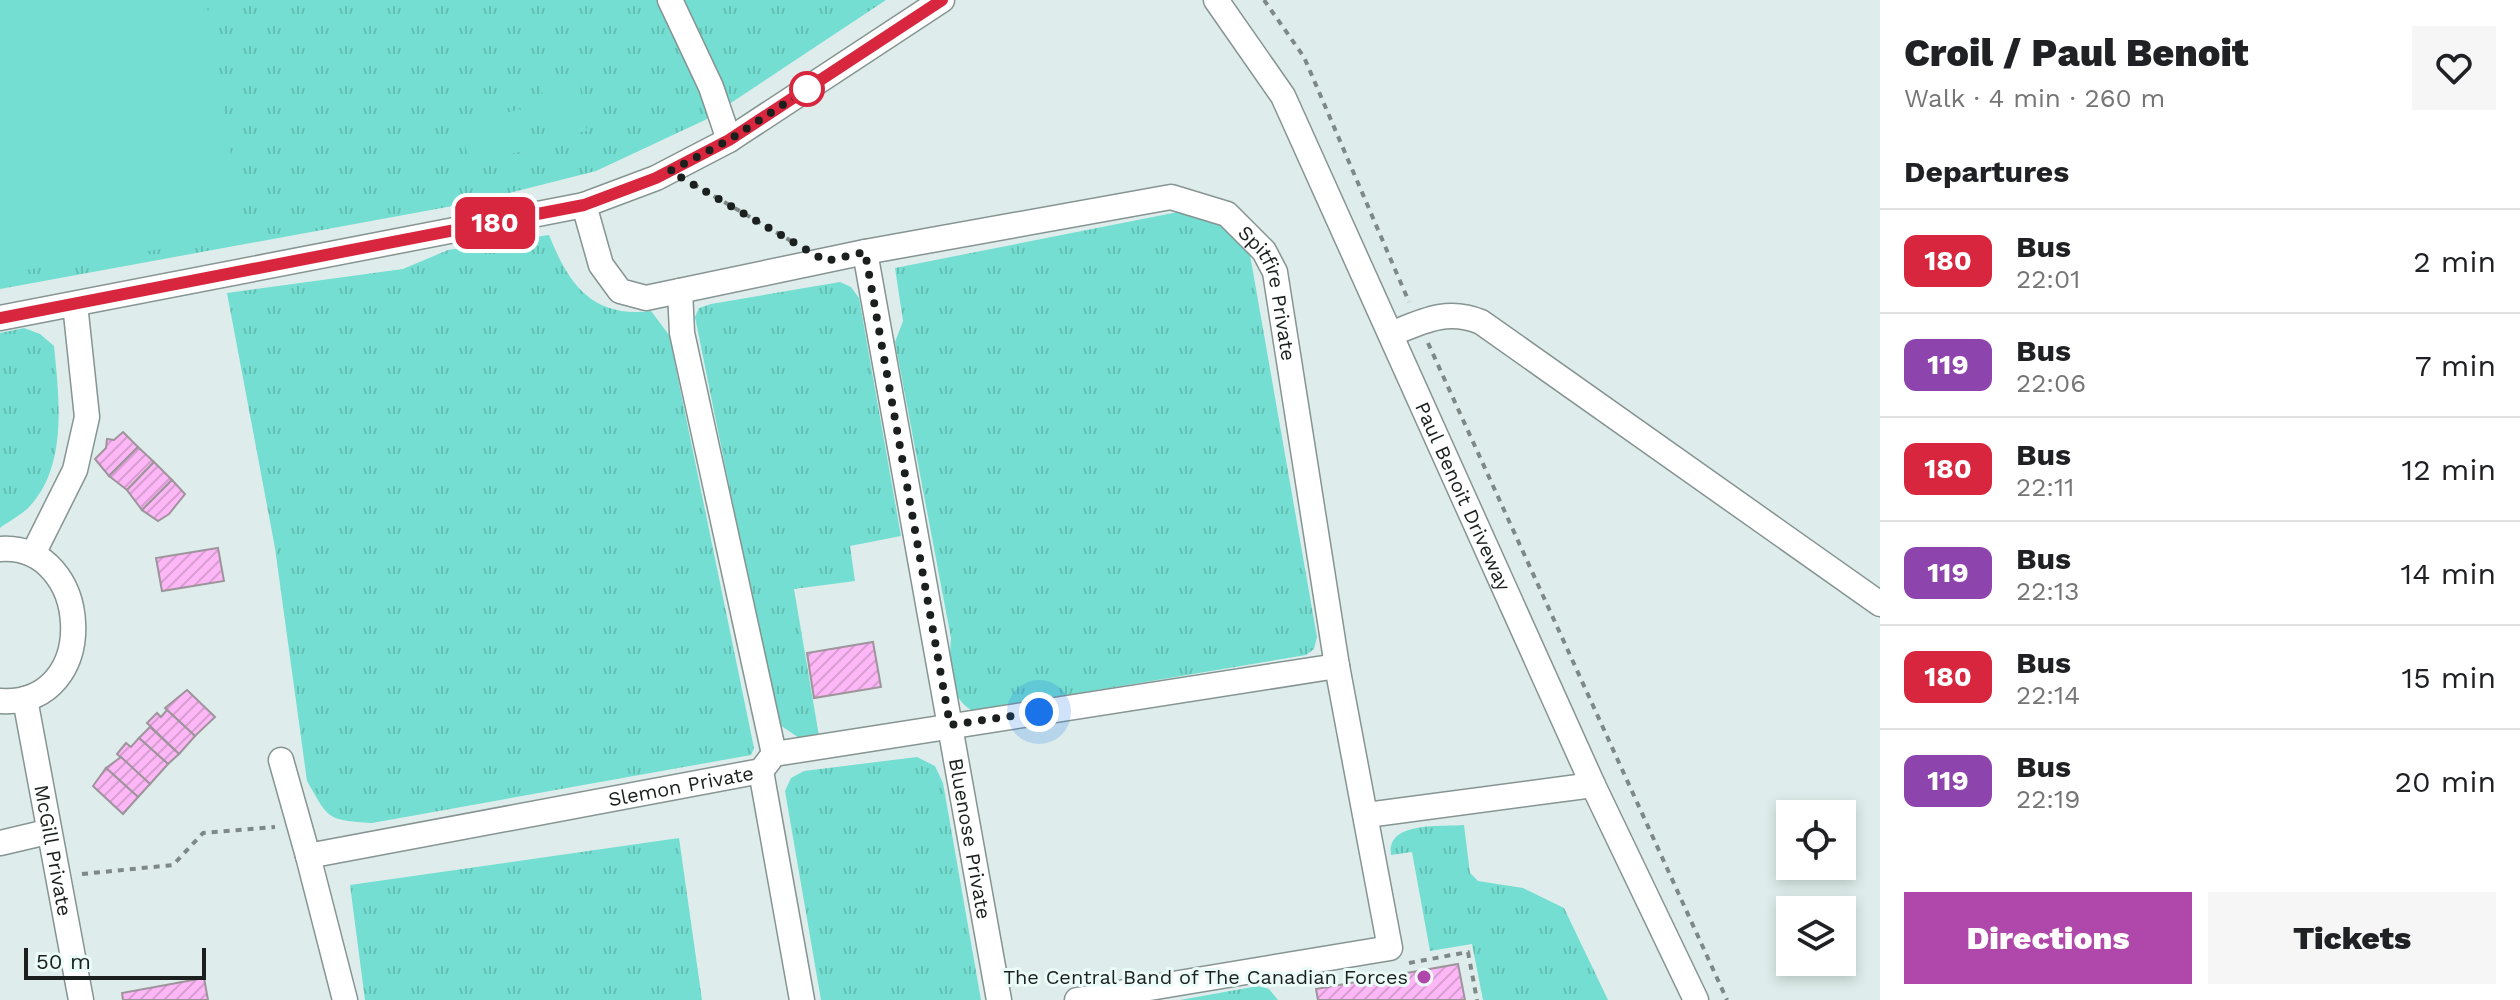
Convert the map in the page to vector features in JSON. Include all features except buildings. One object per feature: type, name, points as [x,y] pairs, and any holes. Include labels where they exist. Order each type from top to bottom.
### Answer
[{"type":"street","points":[[670,0],[711,87],[729,140]]},
{"type":"street","points":[[0,318],[584,205],[670,171],[729,140],[942,0]]},
{"type":"street","name":"Paul Benoit Driveway","points":[[1216,0],[1283,96],[1593,785],[1696,1000]]},
{"type":"street","name":"Spitfire Private","points":[[584,205],[601,265],[620,291],[646,298],[865,252],[1171,197],[1227,214],[1264,251],[1275,272],[1337,666],[1390,948]]},
{"type":"street","name":"Bluenose Private","points":[[865,252],[999,1000]]},
{"type":"street","points":[[680,291],[682,333],[768,762],[802,1000]]},
{"type":"street","points":[[34,552],[75,470],[87,417],[75,304]]},
{"type":"street","points":[[1391,334],[1445,314],[1461,314],[1481,322],[1880,604]]},
{"type":"street","points":[[0,549],[34,552],[52,568],[70,604],[75,629],[73,648],[55,682],[25,699],[0,701]]},
{"type":"street","name":"Slemon Private","points":[[308,856],[950,725],[1337,666]]},
{"type":"street","name":"McGill Private","points":[[25,699],[47,832],[81,1000]]},
{"type":"street","points":[[281,760],[345,1000]]},
{"type":"street","points":[[1367,815],[1593,785]]},
{"type":"street","points":[[0,843],[47,832]]},
{"type":"street","points":[[1077,1000],[1390,948]]},
{"type":"path","points":[[1264,0],[1304,57],[1418,323],[1727,1000]]},
{"type":"path","points":[[670,171],[826,261]]},
{"type":"path","points":[[56,877],[173,865],[203,833],[299,825]]},
{"type":"path","points":[[1390,948],[1406,964],[1468,952],[1477,1000]]},
{"type":"green space","points":[[0,0],[886,0],[705,120],[596,171],[469,203],[0,289]]},
{"type":"green space","points":[[0,0],[206,0],[244,236],[0,274]]},
{"type":"green space","points":[[578,75],[587,131],[550,137],[540,81]]},
{"type":"green space","points":[[520,109],[530,149],[470,165],[460,125]]},
{"type":"green space","points":[[1178,212],[1223,224],[1249,249],[1317,637],[1314,649],[1306,655],[973,711],[959,698],[952,679],[951,638],[895,342],[903,321],[895,268]]},
{"type":"green space","points":[[549,235],[565,269],[585,294],[613,309],[651,311],[669,335],[754,748],[751,755],[372,823],[337,818],[325,810],[307,781],[275,548],[227,293],[403,269],[448,250]]},
{"type":"green space","points":[[840,282],[851,287],[859,298],[901,536],[850,546],[855,581],[794,589],[819,736],[799,738],[777,723],[695,317],[699,308],[711,304]]},
{"type":"green space","points":[[24,328],[40,334],[54,346],[59,408],[56,451],[42,489],[27,509],[0,528],[0,333]]},
{"type":"green space","points":[[917,757],[935,766],[943,783],[981,1000],[821,1000],[785,791],[791,778],[804,771]]},
{"type":"green space","points":[[1464,825],[1470,873],[1478,881],[1523,888],[1564,908],[1608,1000],[1483,1000],[1472,944],[1430,951],[1412,852],[1391,855],[1392,844],[1397,836],[1417,828]]},
{"type":"green space","points":[[679,838],[702,1000],[365,1000],[350,885]]},
{"type":"green space","points":[[1258,986],[1269,989],[1278,1000],[1180,1000]]},
{"type":"bus line","name":"180","points":[[0,318],[584,205],[656,178],[729,140],[942,0]]},
{"type":"place","name":"The Central Band of The Canadian Forces","points":[[1424,977]]},
{"type":"route","points":[[807,89],[809,87],[729,140],[670,171],[826,261],[865,252],[950,725],[1039,712]]}]
